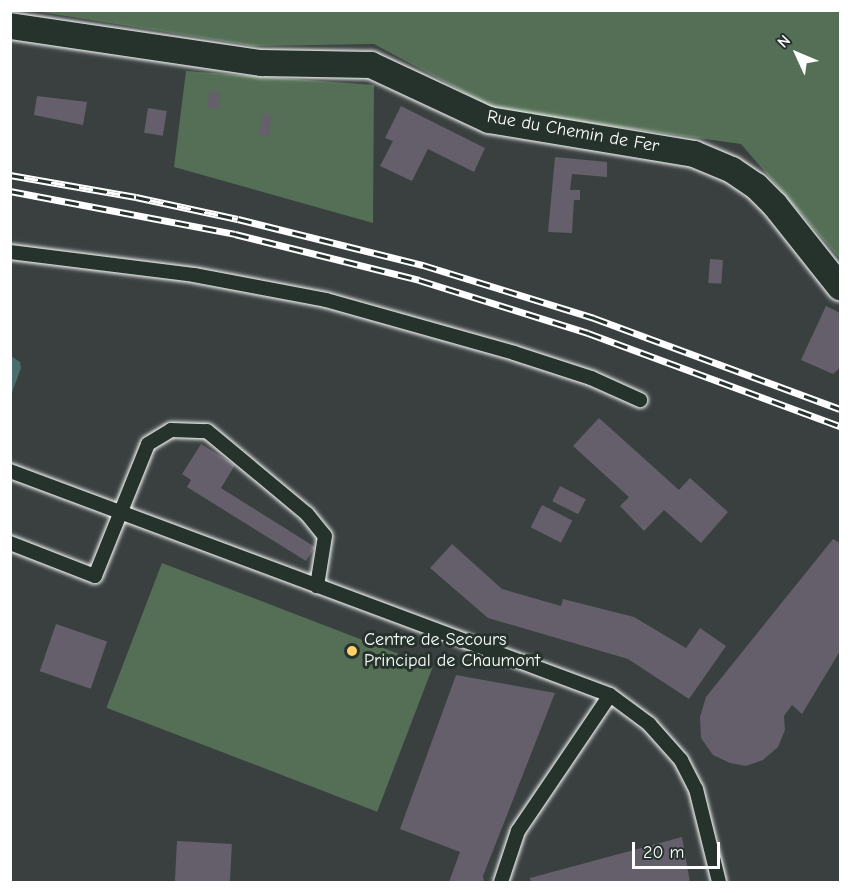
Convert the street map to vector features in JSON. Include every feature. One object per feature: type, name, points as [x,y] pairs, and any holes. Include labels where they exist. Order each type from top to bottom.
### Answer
[{"type":"street","name":"Rue du Chemin de Fer","points":[[10,26],[262,63],[371,65],[489,120],[694,154],[732,170],[756,186],[776,205],[840,287]]},
{"type":"lane","points":[[10,252],[195,275],[327,300],[525,356],[591,378],[640,400]]},
{"type":"lane","points":[[10,543],[95,576],[148,444],[171,430],[207,431],[308,514],[325,536],[317,586]]},
{"type":"lane","points":[[10,471],[610,695],[649,724],[666,740],[681,760],[696,789],[719,882]]},
{"type":"lane","points":[[501,882],[518,831],[610,695]]},
{"type":"green space","points":[[35,11],[840,11],[840,259],[741,144],[497,110],[374,44],[253,46]]},
{"type":"green space","points":[[186,71],[374,85],[373,223],[174,167]]},
{"type":"green space","points":[[162,563],[433,667],[377,812],[106,708]]},
{"type":"water","points":[[11,356],[20,362],[21,368],[11,395]]},
{"type":"building","points":[[209,92],[220,93],[219,109],[208,108]]},
{"type":"building","points":[[37,96],[87,102],[83,125],[34,115]]},
{"type":"building","points":[[401,106],[485,148],[474,172],[428,149],[412,181],[380,166],[393,141],[385,138]]},
{"type":"building","points":[[148,108],[167,111],[163,136],[144,133]]},
{"type":"building","points":[[262,114],[271,115],[269,137],[260,136]]},
{"type":"building","points":[[555,157],[607,162],[607,177],[572,174],[570,190],[580,190],[580,200],[574,200],[572,233],[548,232]]},
{"type":"building","points":[[710,259],[723,260],[721,284],[708,283]]},
{"type":"building","points":[[826,306],[840,313],[840,368],[833,374],[801,360]]},
{"type":"building","points":[[599,418],[679,490],[690,478],[728,512],[701,543],[664,510],[644,531],[620,506],[629,497],[573,446]]},
{"type":"building","points":[[201,444],[235,465],[221,488],[315,547],[306,561],[187,487],[191,480],[182,474]]},
{"type":"building","points":[[560,486],[586,499],[578,514],[552,501]]},
{"type":"building","points":[[542,505],[572,520],[561,543],[531,527]]},
{"type":"building","points":[[833,539],[840,543],[840,651],[802,714],[792,705],[784,716],[785,730],[778,747],[763,760],[746,766],[730,763],[713,755],[701,738],[700,717],[706,697]]},
{"type":"building","points":[[452,544],[502,589],[561,606],[563,599],[634,617],[686,648],[700,628],[726,646],[689,699],[628,659],[488,618],[430,568]]},
{"type":"building","points":[[56,624],[107,642],[91,689],[40,671]]},
{"type":"building","points":[[456,675],[555,693],[483,876],[484,882],[449,882],[460,852],[400,829]]},
{"type":"building","points":[[682,837],[690,882],[531,882],[530,878]]},
{"type":"building","points":[[177,841],[232,844],[230,882],[175,882]]},
{"type":"railway","points":[[10,175],[136,197],[238,219],[423,265],[594,318],[840,409]]},
{"type":"railway","points":[[10,191],[235,234],[419,280],[588,333],[840,426]]},
{"type":"place","name":"Centre de Secours Principal de Chaumont","points":[[352,651]]}]
